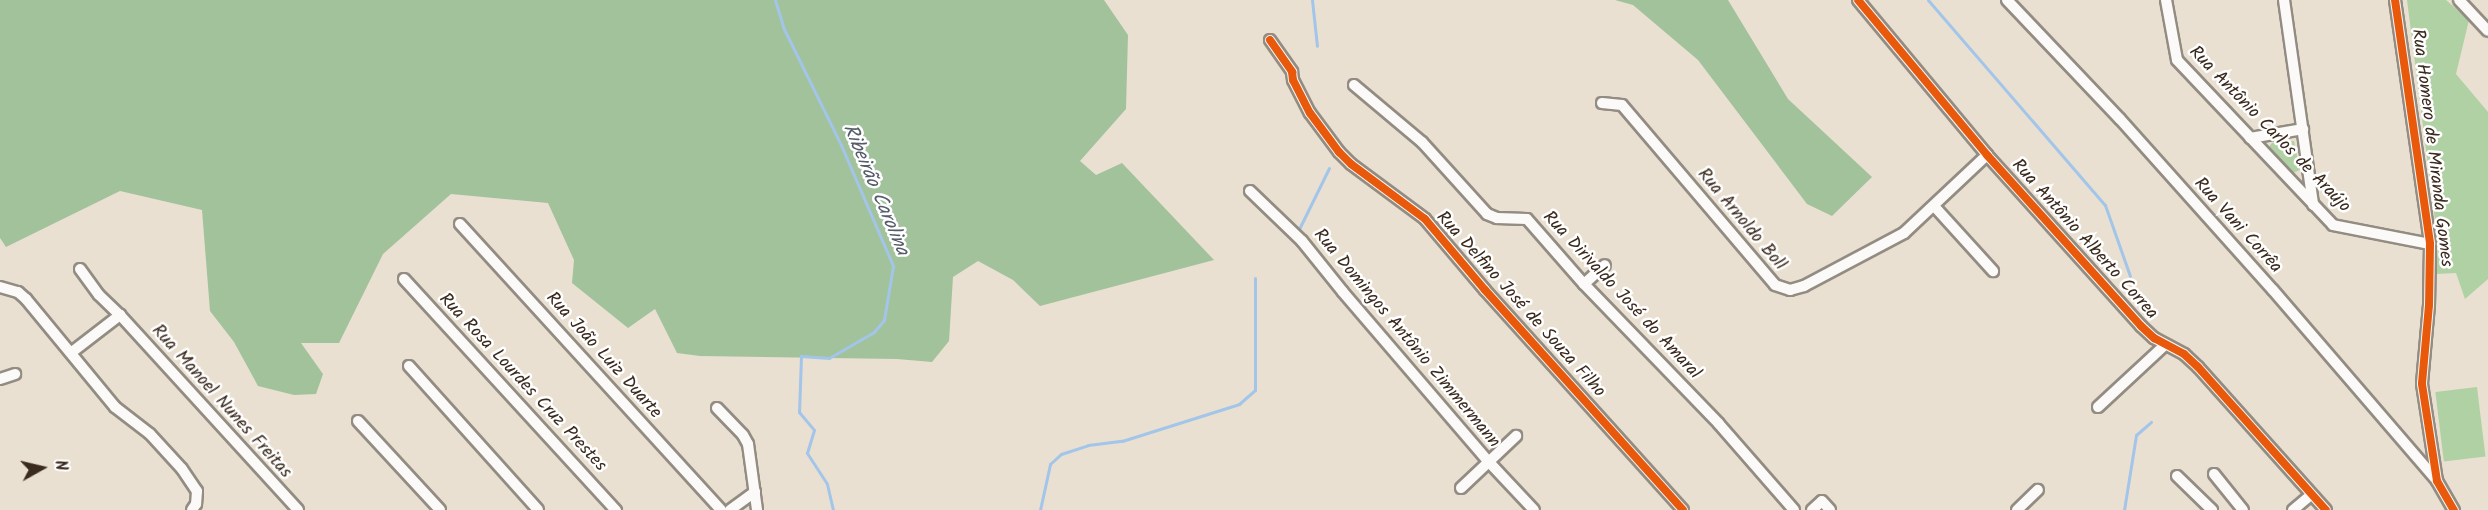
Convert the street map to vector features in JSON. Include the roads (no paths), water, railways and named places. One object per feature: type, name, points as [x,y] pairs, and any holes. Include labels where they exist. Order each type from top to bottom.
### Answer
[{"type":"street","name":"Rua Antônio Alberto Correa","points":[[1858,0],[1987,155],[2141,326],[2165,345],[2184,354],[2204,373],[2326,510]]},
{"type":"street","name":"Rua Vani Corrêa","points":[[2007,0],[2120,119],[2437,481]]},
{"type":"street","name":"Rua Antônio Carlos de Araújo","points":[[2166,0],[2176,60],[2313,205],[2339,228],[2430,244]]},
{"type":"street","points":[[2284,0],[2313,205]]},
{"type":"street","name":"Rua Homero de Miranda Gomes","points":[[2395,0],[2430,244],[2430,305],[2422,384],[2437,481],[2454,510]]},
{"type":"street","points":[[2459,0],[2488,31]]},
{"type":"street","name":"Rua Delfino José de Souza Filho","points":[[1270,40],[1292,72],[1293,80],[1310,113],[1339,152],[1351,164],[1425,219],[1485,290],[1683,510]]},
{"type":"street","name":"Rua Dirivaldo José do Amaral","points":[[1354,85],[1422,142],[1487,214],[1497,218],[1527,219],[1584,284],[1719,423],[1794,510]]},
{"type":"street","name":"Rua Arnoldo Boll","points":[[1602,103],[1622,105],[1775,285],[1782,288],[1797,289],[1904,233],[1987,155]]},
{"type":"street","points":[[2250,138],[2303,129]]},
{"type":"street","name":"Rua Domingos Antônio Zimmermann","points":[[1250,191],[1302,240],[1343,292],[1488,462],[1534,510]]},
{"type":"street","points":[[1934,206],[1993,271]]},
{"type":"street","name":"Rua João Luiz Duarte","points":[[460,224],[721,510]]},
{"type":"street","points":[[1584,284],[1605,264]]},
{"type":"street","name":"Rua Manoel Nunes Freitas","points":[[80,269],[99,295],[120,315],[298,510]]},
{"type":"street","name":"Rua Rosa Lourdes Cruz Prestes","points":[[404,279],[616,510]]},
{"type":"street","points":[[0,287],[18,292],[26,299],[115,407],[150,434],[189,477],[197,491],[196,504],[192,510]]},
{"type":"street","points":[[72,352],[120,315]]},
{"type":"street","points":[[2098,407],[2165,345]]},
{"type":"street","points":[[409,366],[538,510]]},
{"type":"street","points":[[0,379],[15,374]]},
{"type":"street","points":[[717,408],[743,435],[747,444],[757,510]]},
{"type":"street","points":[[358,421],[440,510]]},
{"type":"street","points":[[1461,488],[1516,436]]},
{"type":"street","points":[[2214,474],[2243,510]]},
{"type":"street","points":[[2177,476],[2212,510]]},
{"type":"street","points":[[2017,510],[2038,490]]},
{"type":"street","points":[[730,510],[755,492]]},
{"type":"street","points":[[2293,510],[2312,495]]},
{"type":"street","points":[[1812,510],[1822,501],[1830,510]]},
{"type":"waterway","name":"Ribeirão Carolina","points":[[775,0],[783,27],[841,145],[893,266],[884,320],[874,332],[829,358],[801,356],[799,412],[814,430],[807,453],[827,484],[833,510]]},
{"type":"waterway","points":[[1312,0],[1317,46]]},
{"type":"waterway","points":[[1928,0],[2105,205],[2130,276]]},
{"type":"waterway","points":[[1299,229],[1329,168]]},
{"type":"waterway","points":[[1040,510],[1050,464],[1061,454],[1088,445],[1122,441],[1239,404],[1255,390],[1255,278]]},
{"type":"waterway","points":[[2124,510],[2136,435],[2151,422]]}]
